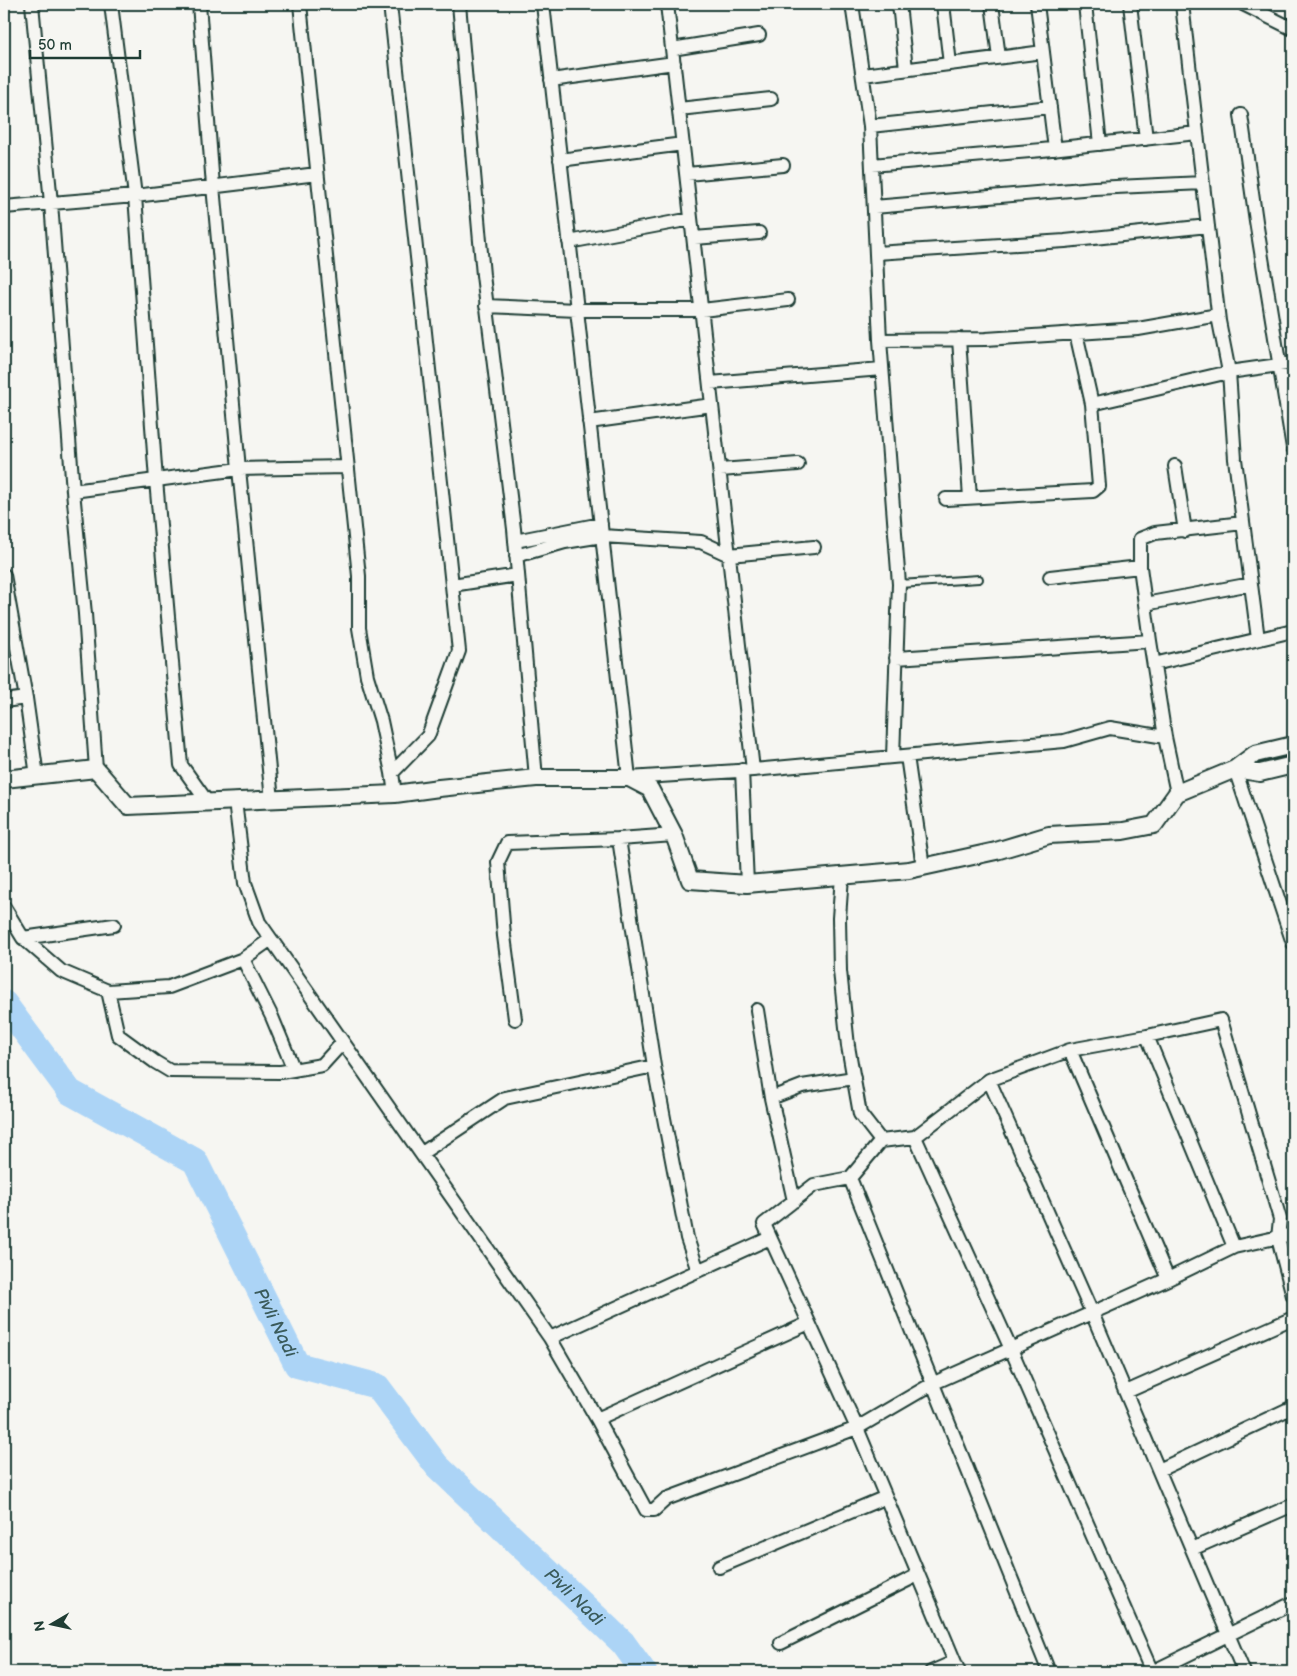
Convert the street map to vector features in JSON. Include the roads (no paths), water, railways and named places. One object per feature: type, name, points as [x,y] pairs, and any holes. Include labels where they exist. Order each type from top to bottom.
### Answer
[{"type":"street","points":[[32,4],[51,203],[96,769],[128,806],[395,794],[536,778],[629,778],[748,770],[1064,741],[1110,728],[1165,737]]},
{"type":"street","points":[[111,4],[135,196],[156,480],[181,765],[208,803]]},
{"type":"street","points":[[199,4],[213,186],[272,800]]},
{"type":"street","points":[[300,4],[358,576],[359,628],[367,676],[382,721],[395,794]]},
{"type":"street","points":[[390,4],[459,652],[428,736],[392,773]]},
{"type":"street","points":[[460,4],[486,306],[515,541],[536,778]]},
{"type":"street","points":[[543,4],[629,778]]},
{"type":"street","points":[[667,4],[729,556],[748,770],[747,884]]},
{"type":"street","points":[[852,4],[870,126],[880,340],[899,584],[893,757]]},
{"type":"street","points":[[899,4],[906,69]]},
{"type":"street","points":[[942,4],[950,64]]},
{"type":"street","points":[[992,4],[999,57]]},
{"type":"street","points":[[1037,4],[1055,149]]},
{"type":"street","points":[[1085,4],[1100,144]]},
{"type":"street","points":[[1130,4],[1146,139]]},
{"type":"street","points":[[1182,4],[1218,315],[1228,372],[1234,459],[1258,639]]},
{"type":"street","points":[[1243,4],[1293,29]]},
{"type":"street","points":[[672,49],[759,35]]},
{"type":"street","points":[[863,75],[1043,52]]},
{"type":"street","points":[[552,80],[674,63]]},
{"type":"street","points":[[679,109],[770,99]]},
{"type":"street","points":[[870,126],[1050,107]]},
{"type":"street","points":[[1241,115],[1256,221],[1287,364],[1293,448]]},
{"type":"street","points":[[872,165],[1055,149],[1197,133]]},
{"type":"street","points":[[560,160],[683,144]]},
{"type":"street","points":[[686,174],[783,165]]},
{"type":"street","points":[[4,207],[135,196],[318,174]]},
{"type":"street","points":[[874,207],[1094,188],[1203,184]]},
{"type":"street","points":[[569,242],[691,219]]},
{"type":"street","points":[[876,253],[1065,240],[1208,226]]},
{"type":"street","points":[[694,238],[759,233]]},
{"type":"street","points":[[486,306],[577,310],[702,310],[788,300]]},
{"type":"street","points":[[880,340],[959,339],[1138,329],[1218,315]]},
{"type":"street","points":[[946,499],[1093,491],[1099,486],[1092,404],[1076,333]]},
{"type":"street","points":[[959,339],[970,498]]},
{"type":"street","points":[[1092,404],[1228,372],[1287,364]]},
{"type":"street","points":[[710,383],[882,369]]},
{"type":"street","points":[[589,422],[712,405]]},
{"type":"street","points":[[720,470],[798,464]]},
{"type":"street","points":[[1175,466],[1185,531]]},
{"type":"street","points":[[73,491],[239,469],[347,467]]},
{"type":"street","points":[[1177,793],[1165,737],[1150,641],[1140,567],[1140,539],[1155,533],[1243,523]]},
{"type":"street","points":[[515,541],[601,530],[700,542],[729,556],[814,547]]},
{"type":"street","points":[[516,556],[601,530]]},
{"type":"street","points":[[1050,577],[1140,567]]},
{"type":"street","points":[[4,575],[8,618],[26,698],[37,776]]},
{"type":"street","points":[[452,585],[518,575]]},
{"type":"street","points":[[1145,604],[1251,584]]},
{"type":"street","points":[[1154,664],[1293,631]]},
{"type":"street","points":[[896,658],[1150,641]]},
{"type":"street","points":[[4,702],[26,698]]},
{"type":"street","points":[[629,778],[650,789],[674,835],[690,880],[747,884],[909,870],[996,851],[1049,835],[1123,831],[1154,825],[1177,793],[1235,769],[1255,754],[1293,745]]},
{"type":"street","points":[[907,756],[923,867]]},
{"type":"street","points":[[1235,769],[1260,773],[1293,765]]},
{"type":"street","points":[[4,779],[96,769]]},
{"type":"street","points":[[1235,769],[1293,943]]},
{"type":"street","points":[[235,801],[245,883],[259,922],[550,1338],[598,1419],[646,1510],[654,1510],[666,1499],[857,1428],[934,1383],[1168,1279],[1234,1247],[1293,1234]]},
{"type":"street","points":[[516,1019],[504,936],[498,862],[507,843],[674,835]]},
{"type":"street","points":[[618,839],[654,1066],[687,1238],[698,1270]]},
{"type":"street","points":[[842,876],[838,918],[840,971],[848,1046],[860,1114],[881,1141]]},
{"type":"street","points":[[4,907],[23,938],[61,971],[108,992],[169,987],[243,958],[271,939]]},
{"type":"street","points":[[23,938],[114,925]]},
{"type":"street","points":[[243,958],[272,1017],[294,1070]]},
{"type":"street","points":[[108,992],[118,1036],[170,1071],[281,1072],[294,1070],[322,1065],[343,1042]]},
{"type":"street","points":[[757,1010],[771,1098],[794,1201]]},
{"type":"street","points":[[931,1672],[957,1667],[857,1428],[764,1224],[814,1185],[850,1178],[881,1141],[914,1137],[989,1080],[1070,1050],[1221,1020],[1280,1219],[1278,1238],[1293,1296]]},
{"type":"street","points":[[1147,1036],[1234,1247]]},
{"type":"street","points":[[1070,1050],[1168,1279]]},
{"type":"street","points":[[422,1153],[505,1098],[654,1066]]},
{"type":"street","points":[[771,1098],[802,1086],[854,1078]]},
{"type":"street","points":[[989,1080],[1092,1313],[1244,1672]]},
{"type":"street","points":[[914,1137],[1011,1349],[1152,1672],[1293,1604]]},
{"type":"street","points":[[850,1178],[1049,1672]]},
{"type":"street","points":[[550,1338],[770,1238]]},
{"type":"street","points":[[1126,1392],[1293,1318]]},
{"type":"street","points":[[598,1419],[809,1323]]},
{"type":"street","points":[[1159,1470],[1293,1407]]},
{"type":"street","points":[[719,1567],[886,1497]]},
{"type":"street","points":[[1192,1550],[1293,1505]]},
{"type":"street","points":[[781,1643],[918,1575]]},
{"type":"lane","points":[[899,584],[979,579]]},
{"type":"waterway","name":"Pivli Nadi","points":[[4,1003],[70,1092],[195,1161],[297,1365],[377,1386],[437,1466],[623,1643],[644,1672]]}]
